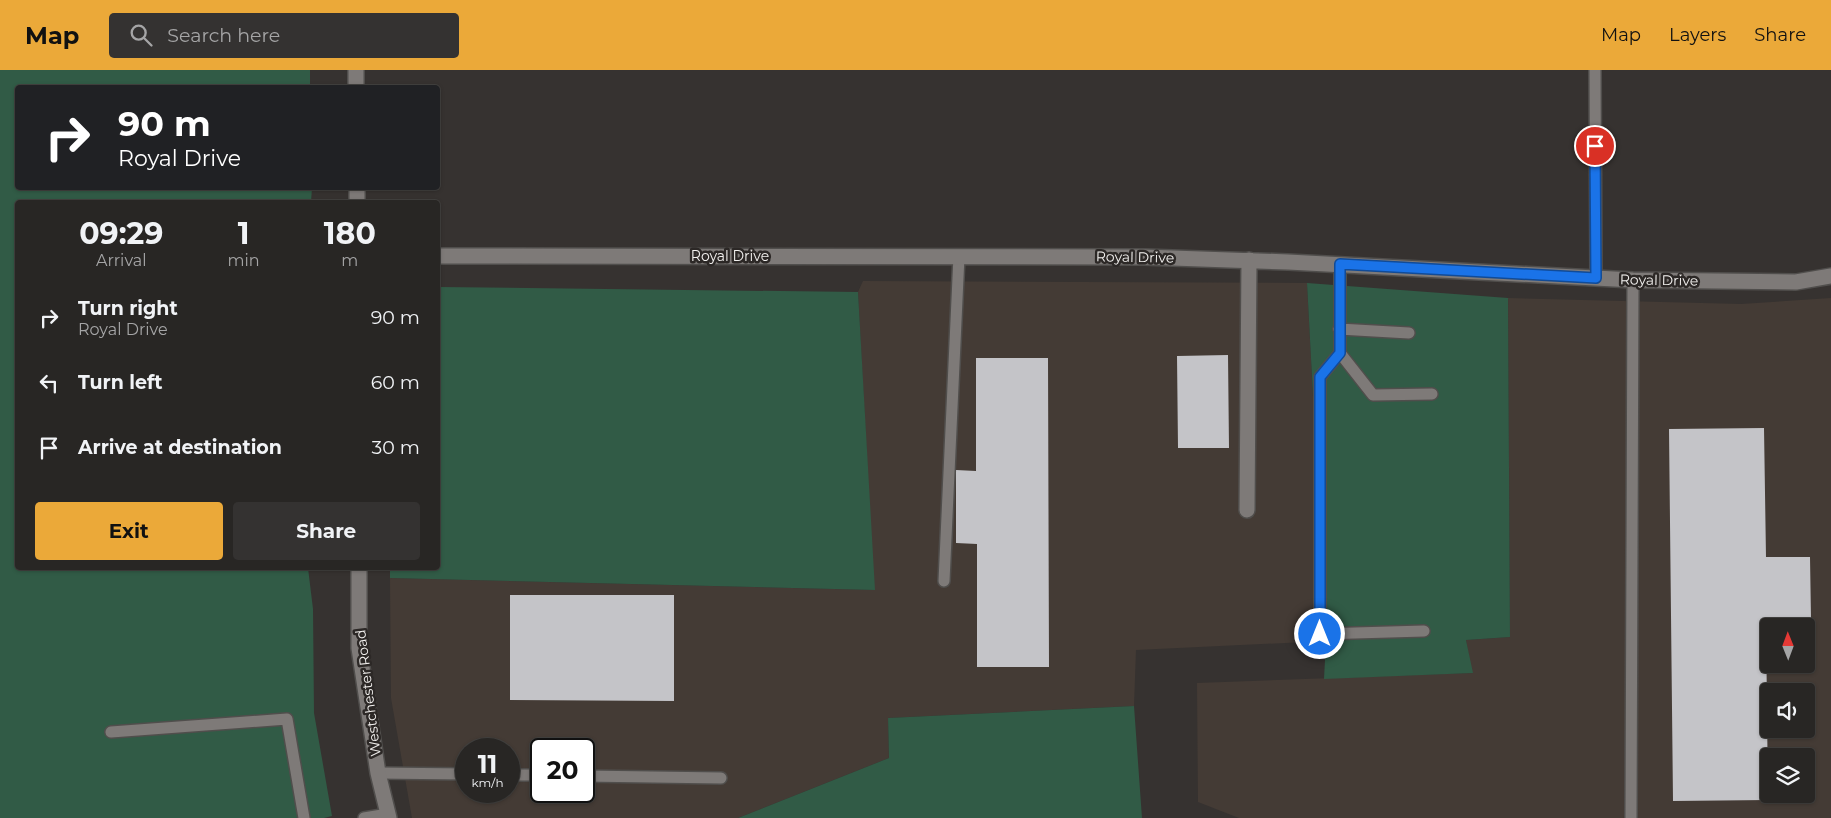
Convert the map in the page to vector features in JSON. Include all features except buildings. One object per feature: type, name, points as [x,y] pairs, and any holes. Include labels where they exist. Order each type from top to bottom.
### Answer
[{"type":"street","points":[[356,70],[356,85]]},
{"type":"street","name":"Royal Drive","points":[[440,256],[1144,257],[1340,264],[1633,280],[1796,282],[1831,276]]},
{"type":"street","points":[[1247,510],[1249,260]]},
{"type":"street","name":"Westchester Road","points":[[359,570],[360,648],[378,773],[389,816]]},
{"type":"lane","points":[[1595,70],[1596,278]]},
{"type":"lane","points":[[944,581],[959,256]]},
{"type":"lane","points":[[1340,264],[1340,353],[1373,395],[1432,394]]},
{"type":"lane","points":[[1631,818],[1633,280]]},
{"type":"lane","points":[[1339,329],[1409,333]]},
{"type":"lane","points":[[1340,353],[1320,377],[1320,634],[1424,631]]},
{"type":"lane","points":[[111,732],[287,719],[304,818]]},
{"type":"lane","points":[[378,773],[455,774]]},
{"type":"lane","points":[[595,776],[721,778]]},
{"type":"lane","points":[[364,818],[389,816]]},
{"type":"shaded area","points":[[863,281],[1307,283],[1326,641],[1136,650],[1134,706],[888,718],[889,758],[738,818],[412,818],[391,698],[390,578],[874,590],[858,292]]},
{"type":"shaded area","points":[[1508,298],[1741,304],[1831,298],[1831,818],[1239,818],[1198,802],[1197,683],[1472,673],[1466,640],[1510,637]]},
{"type":"green space","points":[[0,70],[310,70],[310,85],[15,85],[15,190],[312,190],[311,200],[15,200],[15,570],[308,570],[313,609],[314,713],[332,816],[324,818],[0,818]]},
{"type":"green space","points":[[1307,283],[1508,298],[1510,637],[1466,640],[1473,673],[1324,679],[1326,641]]},
{"type":"green space","points":[[440,287],[858,292],[875,590],[390,578],[390,570],[440,570]]},
{"type":"green space","points":[[1134,706],[1142,818],[738,818],[889,758],[888,718]]},
{"type":"route","points":[[1320,634],[1320,377],[1340,353],[1340,264],[1596,278],[1595,146]]}]
